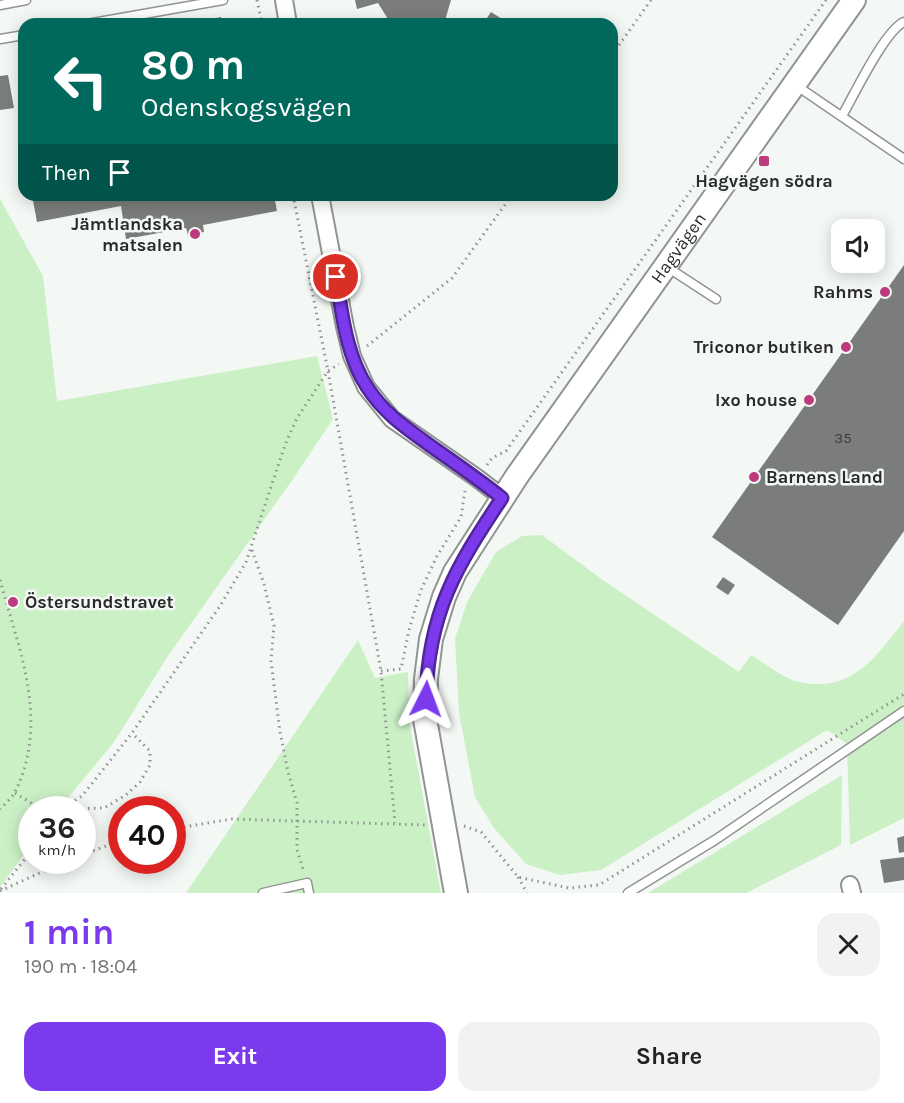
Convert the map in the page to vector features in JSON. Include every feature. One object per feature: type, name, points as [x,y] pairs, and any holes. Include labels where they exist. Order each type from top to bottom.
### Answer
[{"type":"street","points":[[284,0],[287,18]]},
{"type":"street","name":"Hagvägen","points":[[456,893],[425,719],[426,679],[431,639],[444,597],[455,572],[502,498],[854,0]]},
{"type":"street","points":[[321,201],[345,327],[352,356],[366,387],[392,419],[502,498]]},
{"type":"lane","points":[[0,5],[26,0]]},
{"type":"lane","points":[[121,18],[223,0]]},
{"type":"lane","points":[[842,117],[882,45],[904,22]]},
{"type":"lane","points":[[0,39],[18,36]]},
{"type":"lane","points":[[794,84],[904,159]]},
{"type":"lane","points":[[666,267],[717,299]]},
{"type":"lane","points":[[628,893],[715,840],[904,711]]},
{"type":"lane","points":[[263,893],[307,883],[309,893]]},
{"type":"path","points":[[257,0],[261,18]]},
{"type":"path","points":[[618,47],[651,0]]},
{"type":"path","points":[[294,201],[328,371],[381,671],[395,824]]},
{"type":"path","points":[[82,796],[132,733],[220,606],[246,562],[285,445],[297,418],[328,371],[385,333],[452,278],[508,201]]},
{"type":"path","points":[[251,548],[264,584],[273,626],[271,661],[280,732],[297,803],[297,850],[307,883]]},
{"type":"path","points":[[0,580],[29,685],[32,715],[31,746],[15,793],[0,809]]},
{"type":"path","points":[[518,877],[569,888],[599,885],[904,694]]},
{"type":"path","points":[[96,808],[104,808],[126,795],[140,782],[150,765],[150,751],[132,733]]},
{"type":"path","points":[[15,793],[20,796]]},
{"type":"path","points":[[186,827],[232,819],[468,826],[481,832],[518,877],[527,893]]},
{"type":"path","points":[[0,890],[18,868]]},
{"type":"path","points":[[0,890],[36,874]]},
{"type":"green space","points":[[0,199],[43,276],[57,401],[317,356],[333,419],[168,656],[114,742],[70,796],[18,796],[18,863],[0,887]]},
{"type":"green space","points":[[542,535],[600,578],[739,672],[751,655],[795,681],[815,684],[831,683],[846,678],[871,660],[904,621],[904,818],[850,845],[847,744],[827,730],[601,870],[560,875],[526,864],[494,828],[475,797],[459,713],[455,639],[467,602],[496,552],[522,536]]},
{"type":"green space","points":[[358,640],[375,678],[408,672],[409,721],[441,893],[186,893]]},
{"type":"green space","points":[[842,775],[841,845],[746,893],[648,893]]},
{"type":"building","points":[[355,0],[451,0],[446,18],[387,18],[378,3],[357,9]]},
{"type":"building","points":[[491,12],[500,18],[487,18]]},
{"type":"building","points":[[8,75],[14,108],[0,110],[0,76]]},
{"type":"building","points":[[33,201],[275,201],[277,211],[203,225],[204,232],[188,235],[186,228],[126,239],[121,206],[37,222]]},
{"type":"building","points":[[904,265],[904,531],[838,625],[712,537]]},
{"type":"building","points":[[723,577],[735,585],[728,595],[716,587]]},
{"type":"building","points":[[904,836],[904,852],[899,853],[897,838]]},
{"type":"building","points":[[904,857],[904,880],[884,883],[880,860]]},
{"type":"place","name":"Hagvägen södra","points":[[764,161]]},
{"type":"place","name":"Jämtlandska matsalen","points":[[195,234]]},
{"type":"place","name":"Rahms","points":[[885,292]]},
{"type":"place","name":"Triconor butiken","points":[[846,347]]},
{"type":"place","name":"Ixo house","points":[[809,400]]},
{"type":"place","name":"Barnens Land","points":[[754,477]]},
{"type":"place","name":"Östersundstravet","points":[[13,602]]},
{"type":"route","points":[[336,277],[352,356],[366,387],[392,419],[502,498],[455,572],[444,597],[431,639],[426,699]]}]
